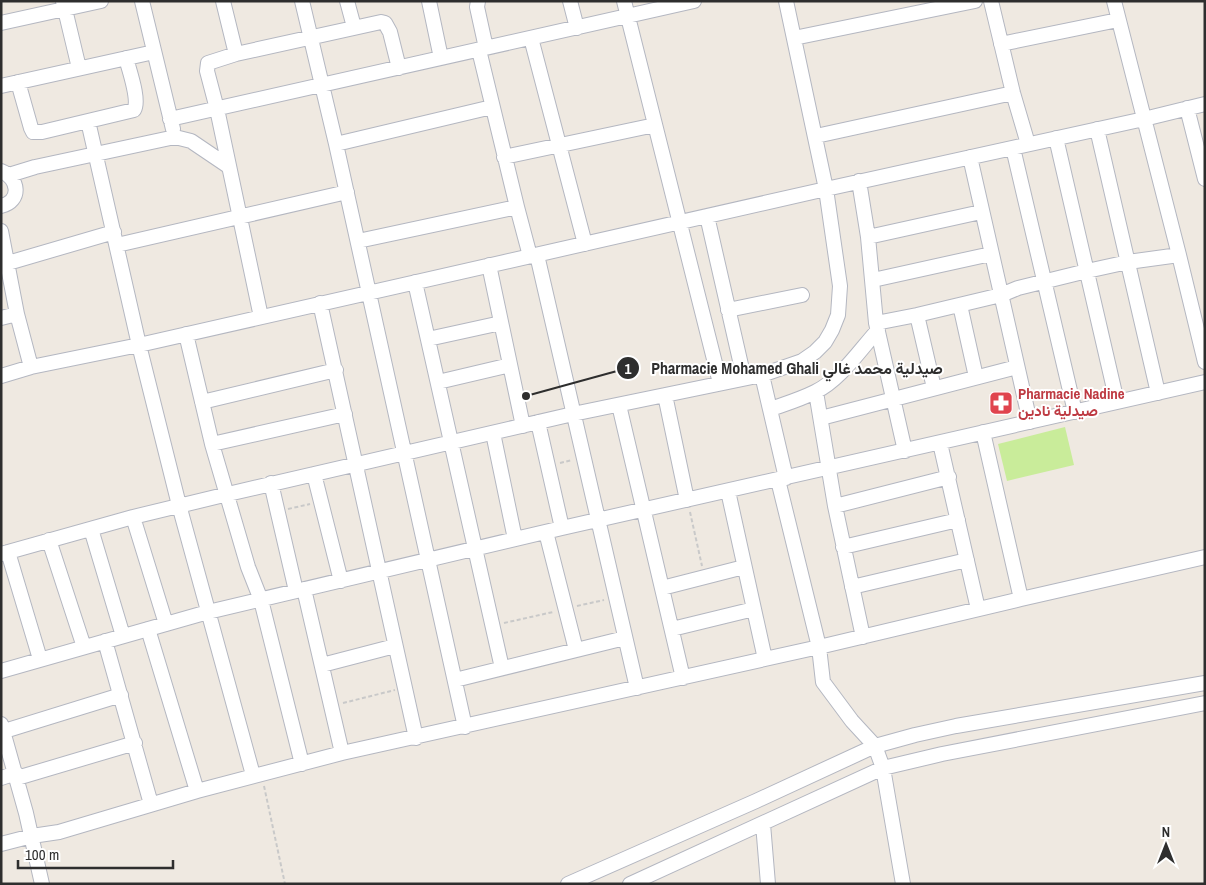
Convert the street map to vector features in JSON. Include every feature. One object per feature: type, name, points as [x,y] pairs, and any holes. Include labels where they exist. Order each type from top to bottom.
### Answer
[{"type":"street","points":[[1,23],[64,5],[101,1]]},
{"type":"street","points":[[142,1],[175,137]]},
{"type":"street","points":[[222,1],[236,54]]},
{"type":"street","points":[[302,1],[347,192],[465,727]]},
{"type":"street","points":[[347,1],[354,27]]},
{"type":"street","points":[[429,1],[442,58]]},
{"type":"street","points":[[478,1],[482,49],[492,107],[516,207],[534,255],[637,688]]},
{"type":"street","points":[[570,1],[577,28]]},
{"type":"street","points":[[624,1],[720,383]]},
{"type":"street","points":[[170,119],[694,1]]},
{"type":"street","points":[[40,659],[4,553],[133,517],[272,483],[573,414],[762,375],[802,362],[815,352],[825,342],[838,315],[840,286],[826,188],[786,1]]},
{"type":"street","points":[[794,38],[975,1]]},
{"type":"street","points":[[991,1],[1013,93],[1028,144]]},
{"type":"street","points":[[1114,1],[1205,362]]},
{"type":"street","points":[[64,5],[79,68]]},
{"type":"street","points":[[1001,44],[1118,20]]},
{"type":"street","points":[[261,317],[207,66],[212,61],[236,54],[376,22],[385,23],[390,32],[399,68]]},
{"type":"street","points":[[531,38],[585,244]]},
{"type":"street","points":[[1,86],[154,52]]},
{"type":"street","points":[[18,82],[29,124],[33,132],[37,133],[88,122],[134,110],[136,106],[135,97],[126,58]]},
{"type":"street","points":[[816,136],[1013,93]]},
{"type":"street","points":[[1,376],[31,367],[139,345],[826,188],[1205,104]]},
{"type":"street","points":[[336,144],[492,107]]},
{"type":"street","points":[[1187,108],[1202,159],[1205,179]]},
{"type":"street","points":[[88,122],[139,345],[179,505],[208,612],[257,774]]},
{"type":"street","points":[[504,157],[654,125]]},
{"type":"street","points":[[1097,129],[1158,393]]},
{"type":"street","points":[[3,172],[175,137],[191,141],[228,166]]},
{"type":"street","points":[[1056,138],[1117,402]]},
{"type":"street","points":[[1013,148],[1075,412]]},
{"type":"street","points":[[970,157],[1030,422]]},
{"type":"street","points":[[1,206],[6,205],[13,198],[16,190],[14,181],[3,172]]},
{"type":"street","points":[[859,181],[868,237],[877,326],[905,451]]},
{"type":"street","points":[[4,264],[116,238],[238,216],[347,192]]},
{"type":"street","points":[[358,241],[516,207]]},
{"type":"street","points":[[868,237],[981,212]]},
{"type":"street","points":[[707,216],[744,378]]},
{"type":"street","points":[[1,230],[4,264],[31,367]]},
{"type":"street","points":[[873,280],[991,254]]},
{"type":"street","points":[[771,409],[816,392],[836,376],[877,326],[1087,271],[1128,262],[1179,255]]},
{"type":"street","points":[[489,265],[523,426]]},
{"type":"street","points":[[415,282],[502,668]]},
{"type":"street","points":[[728,310],[802,295]]},
{"type":"street","points":[[320,304],[416,738]]},
{"type":"street","points":[[960,305],[976,377]]},
{"type":"street","points":[[1,318],[17,314]]},
{"type":"street","points":[[918,316],[934,388]]},
{"type":"street","points":[[428,340],[502,323]]},
{"type":"street","points":[[186,334],[212,444],[248,567],[261,600],[302,764]]},
{"type":"street","points":[[438,382],[510,365]]},
{"type":"street","points":[[821,418],[1018,367]]},
{"type":"street","points":[[202,402],[336,370]]},
{"type":"street","points":[[762,375],[771,409],[782,479],[819,647],[823,682],[852,721],[874,746],[883,768],[903,884]]},
{"type":"street","points":[[1,671],[208,612],[562,528],[1205,382]]},
{"type":"street","points":[[816,392],[843,547],[864,637]]},
{"type":"street","points":[[665,395],[687,500]]},
{"type":"street","points":[[619,404],[683,678]]},
{"type":"street","points":[[212,444],[345,414]]},
{"type":"street","points":[[538,422],[562,528]]},
{"type":"street","points":[[984,432],[1021,599]]},
{"type":"street","points":[[493,433],[515,539]]},
{"type":"street","points":[[940,443],[978,609]]},
{"type":"street","points":[[314,474],[340,581]]},
{"type":"street","points":[[835,506],[948,477]]},
{"type":"street","points":[[272,483],[278,511],[322,665],[342,753]]},
{"type":"street","points":[[728,491],[765,659]]},
{"type":"street","points":[[133,517],[166,624]]},
{"type":"street","points":[[843,547],[958,520]]},
{"type":"street","points":[[92,528],[123,636]]},
{"type":"street","points":[[546,532],[576,650]]},
{"type":"street","points":[[49,540],[84,646]]},
{"type":"street","points":[[1,844],[32,836],[59,832],[257,774],[342,753],[864,637],[1205,557]]},
{"type":"street","points":[[852,587],[967,560]]},
{"type":"street","points":[[662,588],[744,567]]},
{"type":"street","points":[[672,628],[754,609]]},
{"type":"street","points":[[148,629],[197,791]]},
{"type":"street","points":[[455,680],[625,638]]},
{"type":"street","points":[[105,641],[152,804]]},
{"type":"street","points":[[322,665],[395,646]]},
{"type":"street","points":[[568,884],[756,801],[874,746],[915,734],[956,726],[1205,682]]},
{"type":"street","points":[[42,884],[32,836],[2,729],[121,695]]},
{"type":"street","points":[[630,884],[883,768],[942,754],[1205,703]]},
{"type":"street","points":[[1,778],[16,776],[135,743]]},
{"type":"street","points":[[763,824],[766,883]]},
{"type":"path","points":[[548,466],[583,458]]},
{"type":"path","points":[[687,500],[705,578]]},
{"type":"path","points":[[278,511],[321,502]]},
{"type":"path","points":[[332,706],[404,688]]},
{"type":"path","points":[[257,774],[285,884]]},
{"type":"green space","points":[[1065,427],[1074,465],[1007,481],[998,444]]},
{"type":"place","name":"Pharmacie Mohamed Ghali صيدلية محمد غالي","points":[[526,396]]},
{"type":"place","name":"Pharmacie Nadine صيدلية نادين","points":[[1001,403]]}]
